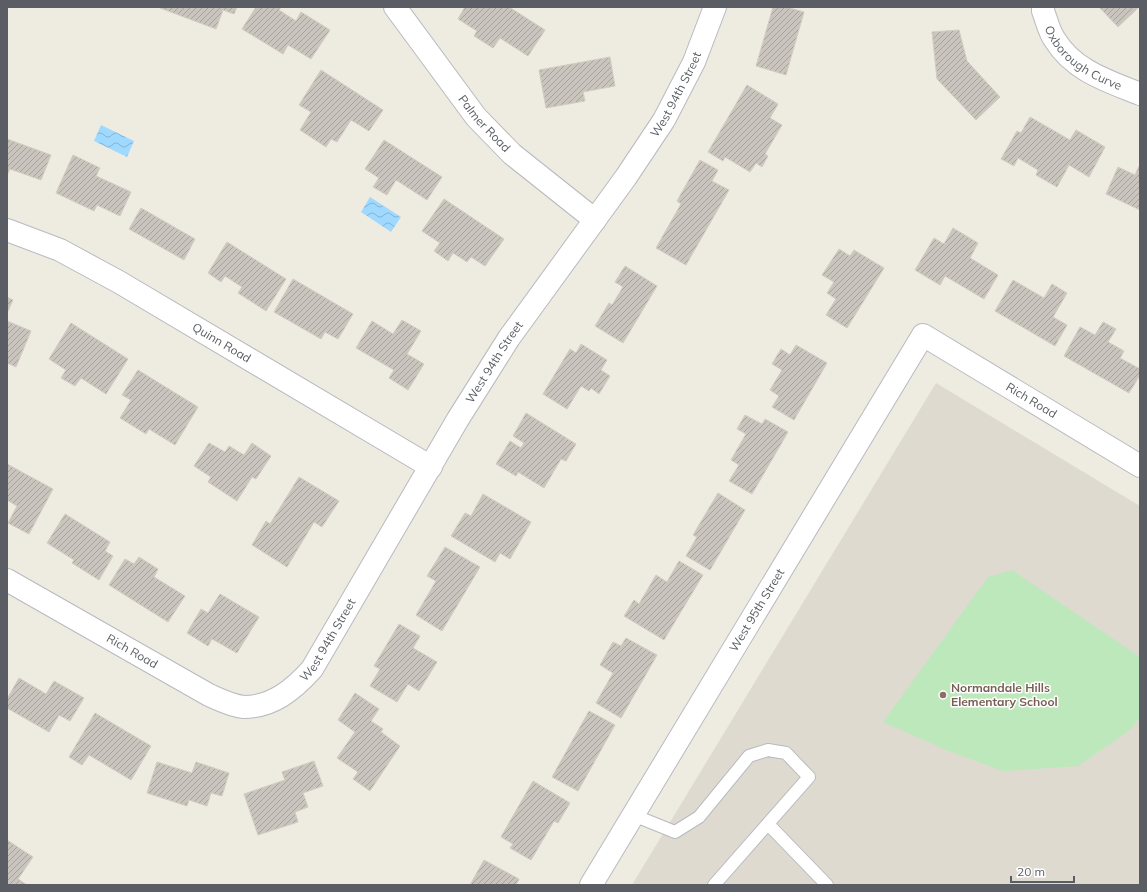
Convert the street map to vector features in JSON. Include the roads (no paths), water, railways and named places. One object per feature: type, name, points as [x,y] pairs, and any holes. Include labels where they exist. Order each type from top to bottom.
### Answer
[{"type":"street","name":"Palmer Road","points":[[395,7],[476,117],[512,154],[595,220]]},
{"type":"street","name":"West 94th Street","points":[[262,704],[282,697],[298,685],[312,669],[458,419],[509,338],[626,177],[664,120],[694,62],[715,7]]},
{"type":"street","name":"Oxborough Curve","points":[[1043,7],[1043,11],[1054,40],[1073,62],[1098,77],[1140,94]]},
{"type":"street","name":"Quinn Road","points":[[7,230],[60,250],[119,282],[431,467]]},
{"type":"street","name":"Rich Road","points":[[923,335],[1140,466]]},
{"type":"street","name":"West 95th Street","points":[[591,885],[923,335]]},
{"type":"street","name":"Rich Road","points":[[7,580],[209,695],[226,703],[243,707],[262,704]]},
{"type":"lane","points":[[633,815],[675,832],[698,817],[749,756],[768,750],[786,753],[809,777],[714,885]]},
{"type":"lane","points":[[768,824],[826,885]]},
{"type":"water","points":[[101,125],[134,141],[127,157],[94,141]]},
{"type":"water","points":[[370,197],[401,217],[391,232],[361,212]]},
{"type":"place","name":"Normandale Hills Elementary School","points":[[943,695]]}]
